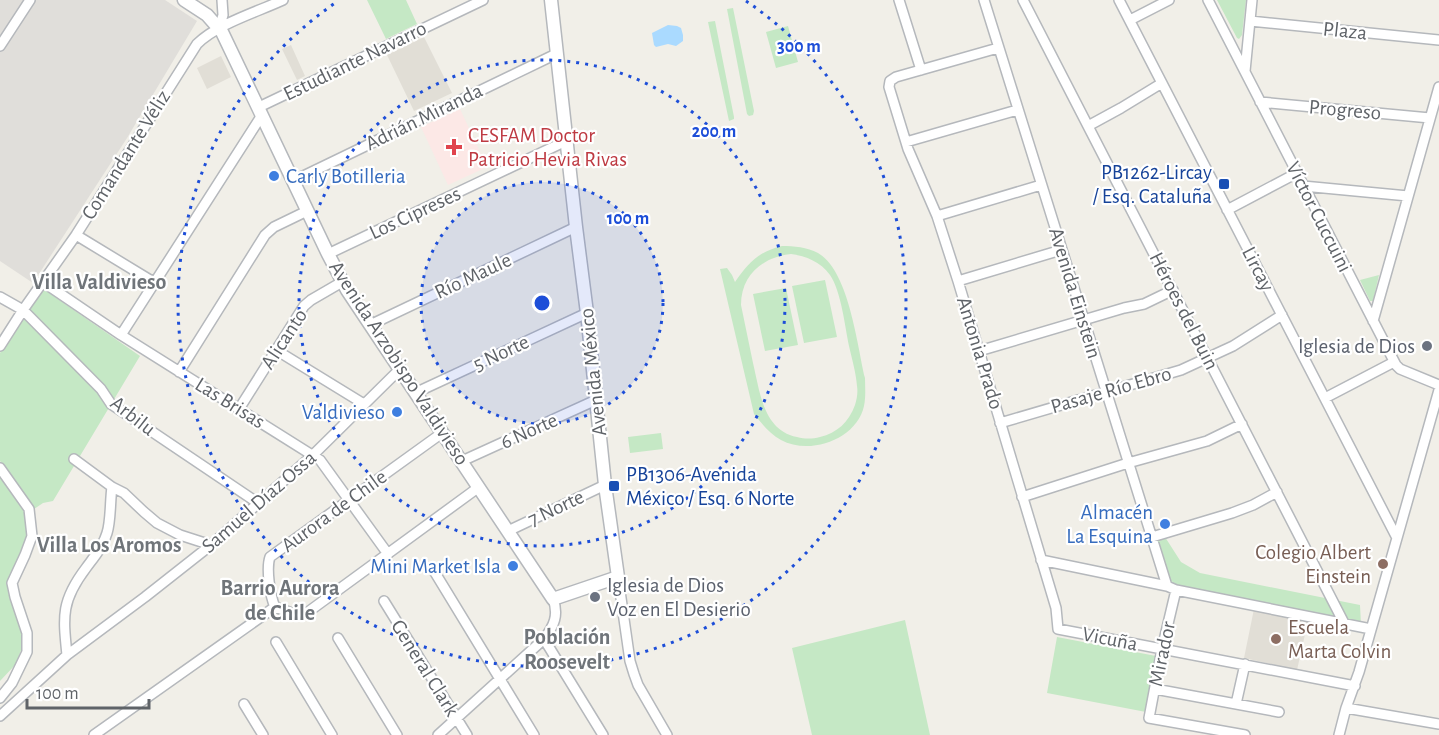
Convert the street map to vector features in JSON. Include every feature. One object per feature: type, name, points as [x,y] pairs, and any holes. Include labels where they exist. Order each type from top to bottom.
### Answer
[{"type":"street","points":[[0,46],[30,0]]},
{"type":"street","name":"Avenida Arzobispo Valdivieso","points":[[184,0],[207,15],[219,28],[342,282],[554,599]]},
{"type":"street","points":[[219,28],[223,15],[222,0]]},
{"type":"street","name":"Comandante Véliz","points":[[0,346],[76,235],[197,44],[219,28],[283,0]]},
{"type":"street","name":"Estudiante Navarro","points":[[121,335],[260,111],[483,0]]},
{"type":"street","name":"Avenida México","points":[[551,0],[605,485],[629,654],[638,685],[667,735]]},
{"type":"street","points":[[899,0],[921,70],[998,48]]},
{"type":"street","name":"Avenida Einstein","points":[[984,0],[1128,463],[1152,537],[1172,588]]},
{"type":"street","name":"Héroes del Buin","points":[[1023,0],[1344,624]]},
{"type":"street","name":"Lircay","points":[[1119,0],[1397,538]]},
{"type":"street","points":[[1130,20],[1169,0]]},
{"type":"street","name":"Víctor Cuccuini","points":[[1208,0],[1394,362]]},
{"type":"street","points":[[1245,71],[1252,0]]},
{"type":"street","name":"Plaza","points":[[1250,21],[1439,40]]},
{"type":"street","name":"Adrián Miranda","points":[[293,181],[556,54]]},
{"type":"street","name":"Antonia Prado","points":[[921,70],[896,77],[890,81],[889,89],[906,142],[937,216],[958,280],[1056,608],[1058,629]]},
{"type":"street","points":[[1088,126],[1162,83]]},
{"type":"street","points":[[1373,321],[1439,87]]},
{"type":"street","name":"Progreso","points":[[1260,102],[1430,118]]},
{"type":"street","points":[[906,142],[1017,110]]},
{"type":"street","name":"Los Cipreses","points":[[328,254],[566,141]]},
{"type":"street","points":[[1227,210],[1297,173]]},
{"type":"street","points":[[937,216],[1041,185]]},
{"type":"street","points":[[1303,186],[1408,196]]},
{"type":"street","points":[[179,372],[266,235],[274,227],[307,211]]},
{"type":"street","name":"Río Maule","points":[[370,325],[576,227]]},
{"type":"street","points":[[76,235],[155,283]]},
{"type":"street","points":[[958,280],[1061,250]]},
{"type":"street","name":"Las Brisas","points":[[43,282],[121,335],[320,460],[388,554]]},
{"type":"street","name":"Alicanto","points":[[239,409],[301,310],[307,303],[342,282]]},
{"type":"street","points":[[979,351],[1144,304],[1173,290]]},
{"type":"street","name":"Arbilu","points":[[0,297],[23,310],[102,388],[111,404],[258,503]]},
{"type":"street","name":"5 Norte","points":[[415,393],[587,313]]},
{"type":"street","name":"Pasaje Río Ebro","points":[[1000,423],[1181,370],[1244,340],[1282,315]]},
{"type":"street","points":[[276,350],[364,404]]},
{"type":"street","points":[[1325,398],[1394,362],[1400,369],[1439,385]]},
{"type":"street","name":"Samuel Díaz Ossa","points":[[0,716],[66,655],[146,597],[210,545],[313,455],[400,369]]},
{"type":"street","points":[[1339,735],[1439,390]]},
{"type":"street","name":"6 Norte","points":[[462,461],[596,400]]},
{"type":"street","points":[[1022,497],[1128,463],[1207,441],[1242,424]]},
{"type":"street","name":"Aurora de Chile","points":[[275,607],[271,596],[268,564],[270,557],[442,433]]},
{"type":"street","points":[[74,459],[124,493],[157,523],[180,535],[210,545]]},
{"type":"street","points":[[0,468],[29,509],[32,536],[12,584],[27,633],[27,652],[12,683],[0,698]]},
{"type":"street","name":"7 Norte","points":[[508,531],[605,485]]},
{"type":"street","points":[[66,655],[64,617],[67,600],[73,587],[100,549],[108,531],[112,487]]},
{"type":"street","points":[[94,735],[275,607],[297,615],[308,612],[479,488]]},
{"type":"street","points":[[1152,537],[1232,513],[1277,492]]},
{"type":"street","points":[[1041,560],[1371,629]]},
{"type":"street","points":[[434,571],[534,735]]},
{"type":"street","points":[[438,735],[544,639],[556,617],[554,599],[618,577]]},
{"type":"street","name":"Mirador","points":[[1172,588],[1149,718],[1245,735]]},
{"type":"street","name":"General Clark","points":[[384,601],[467,735]]},
{"type":"street","name":"Vicuña","points":[[1058,629],[1355,686]]},
{"type":"street","points":[[338,638],[397,735]]},
{"type":"street","points":[[544,639],[603,735]]},
{"type":"street","points":[[276,642],[332,735]]},
{"type":"street","points":[[1236,704],[1245,664]]},
{"type":"street","points":[[1155,689],[1279,712]]},
{"type":"street","points":[[244,704],[263,735]]},
{"type":"street","points":[[1346,708],[1439,724]]},
{"type":"shaded area","points":[[0,0],[165,0],[197,21],[127,138],[33,283],[0,261]]},
{"type":"shaded area","points":[[424,37],[452,93],[414,111],[387,55]]},
{"type":"shaded area","points":[[291,45],[305,76],[297,80],[282,49]]},
{"type":"shaded area","points":[[221,56],[231,77],[207,89],[197,68]]},
{"type":"shaded area","name":"CESFAM Doctor Patricio Hevia Rivas","points":[[460,109],[487,167],[448,185],[421,127]]},
{"type":"shaded area","name":"Escuela Marta Colvin","points":[[1254,609],[1308,621],[1297,670],[1244,658]]},
{"type":"green space","points":[[367,0],[406,0],[417,24],[386,39]]},
{"type":"green space","points":[[1217,0],[1246,0],[1242,35],[1239,39],[1237,38]]},
{"type":"green space","points":[[733,8],[754,111],[753,115],[749,116],[727,9]]},
{"type":"green space","points":[[715,21],[734,117],[729,121],[708,22]]},
{"type":"green space","points":[[788,26],[798,62],[776,68],[766,32]]},
{"type":"green space","points":[[782,246],[805,248],[818,253],[829,262],[844,291],[850,310],[865,378],[864,406],[860,418],[842,435],[818,445],[805,446],[781,440],[770,432],[754,414],[720,269],[727,268],[735,282],[755,259],[766,251]],"holes":[[[791,254],[818,263],[834,282],[855,371],[857,395],[852,411],[846,422],[837,430],[820,437],[800,438],[786,433],[770,418],[758,386],[741,305],[742,294],[749,276],[771,259]]]},
{"type":"green space","points":[[1379,275],[1373,301],[1370,301],[1360,280]]},
{"type":"green space","points":[[825,280],[837,337],[804,343],[792,286]]},
{"type":"green space","points":[[42,288],[140,356],[53,501],[43,503],[34,509],[0,461],[0,353]]},
{"type":"green space","points":[[786,288],[798,345],[765,351],[753,294]]},
{"type":"green space","points":[[661,433],[663,449],[630,453],[628,437]]},
{"type":"green space","points":[[0,474],[27,512],[29,536],[7,586],[10,600],[21,623],[24,642],[16,664],[0,681]]},
{"type":"green space","points":[[1165,537],[1181,562],[1200,573],[1360,605],[1361,625],[1176,585],[1170,580],[1157,540]]},
{"type":"green space","points":[[905,620],[930,735],[812,735],[792,648]]},
{"type":"green space","points":[[1057,637],[1156,656],[1146,712],[1047,693]]},
{"type":"water","points":[[668,25],[681,28],[683,41],[676,46],[668,44],[656,47],[652,33]]},
{"type":"place","name":"CESFAM Doctor Patricio Hevia Rivas","points":[[454,147]]},
{"type":"place","name":"Carly Botilleria","points":[[274,176]]},
{"type":"place","name":"PB1262-Lircay / Esq. Cataluña","points":[[1224,184]]},
{"type":"place","name":"Iglesia de Dios","points":[[1427,346]]},
{"type":"place","name":"Valdivieso","points":[[397,412]]},
{"type":"place","name":"PB1306-Avenida México / Esq. 6 Norte","points":[[614,486]]},
{"type":"place","name":"Almacén La Esquina","points":[[1165,524]]},
{"type":"place","name":"Colegio Albert Einstein","points":[[1383,564]]},
{"type":"place","name":"Mini Market Isla","points":[[513,566]]},
{"type":"place","name":"Iglesia de Dios Voz en El Desierio","points":[[595,597]]},
{"type":"place","name":"Escuela Marta Colvin","points":[[1276,639]]},
{"type":"district","name":"Villa Valdivieso","points":[[99,282]]},
{"type":"district","name":"Villa Los Aromos","points":[[109,545]]},
{"type":"district","name":"Barrio Aurora de Chile","points":[[280,600]]},
{"type":"district","name":"Población Roosevelt","points":[[567,650]]}]
